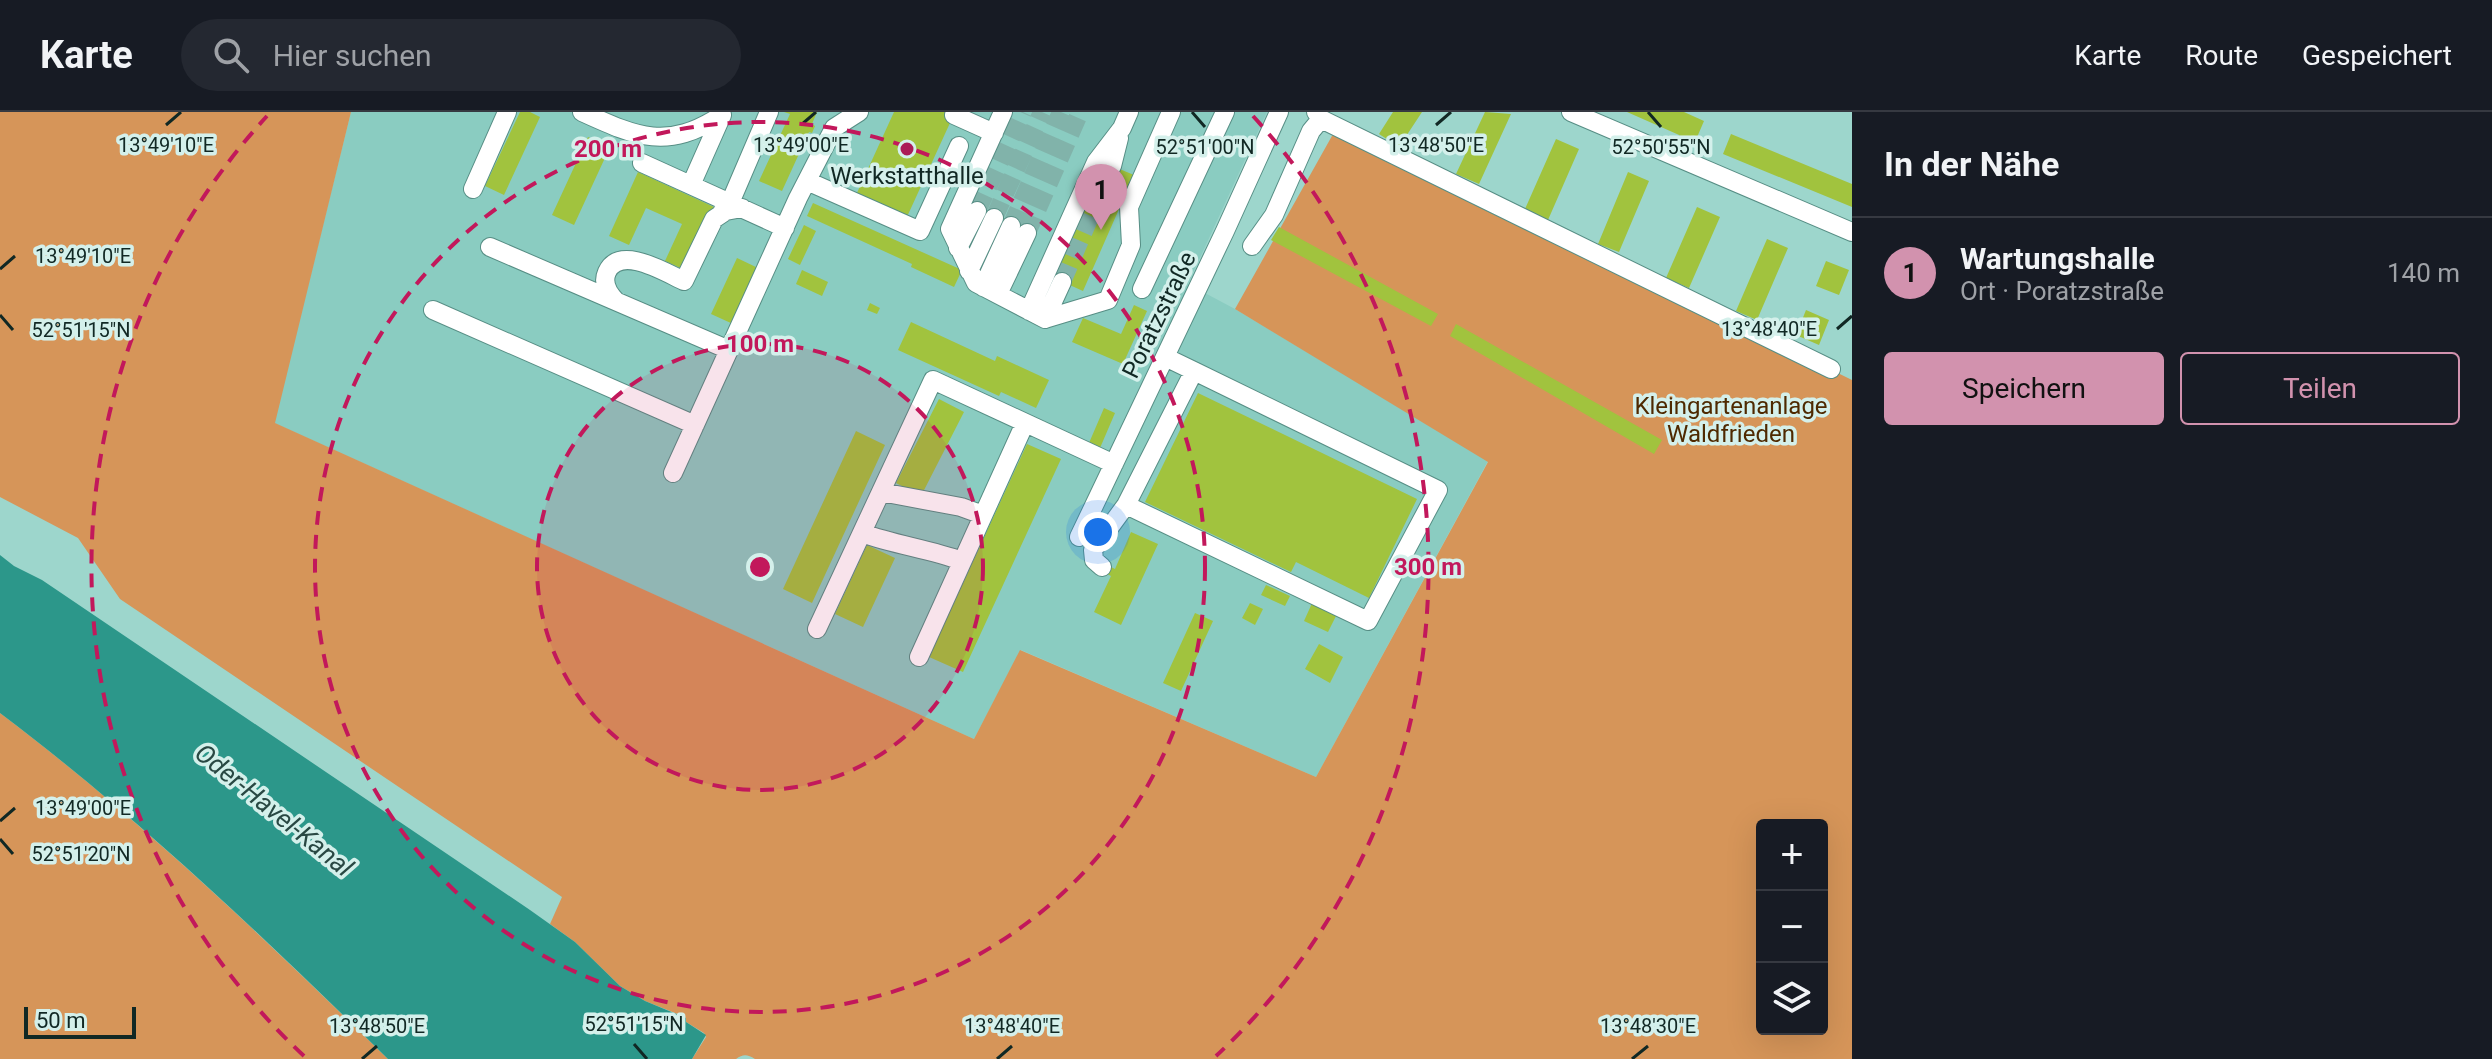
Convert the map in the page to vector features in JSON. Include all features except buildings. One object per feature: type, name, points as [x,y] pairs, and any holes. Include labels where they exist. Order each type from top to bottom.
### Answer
[{"type":"street","points":[[473,189],[507,112]]},
{"type":"street","points":[[582,112],[631,134],[653,137],[698,131],[723,113]]},
{"type":"street","points":[[616,301],[605,284],[607,273],[613,265],[623,260],[638,261],[684,281],[714,219],[731,208],[769,112]]},
{"type":"street","points":[[673,473],[834,128],[859,112]]},
{"type":"street","points":[[1003,112],[950,229],[976,283],[1037,315],[1108,300],[1131,245],[1129,207],[1171,112]]},
{"type":"street","points":[[1142,289],[1225,112]]},
{"type":"street","name":"Poratzstraße","points":[[1079,537],[1279,112]]},
{"type":"street","points":[[1571,112],[1852,232]]},
{"type":"street","points":[[691,185],[723,113]]},
{"type":"street","points":[[954,115],[994,133]]},
{"type":"street","points":[[1252,246],[1274,215],[1319,116],[1831,369]]},
{"type":"street","points":[[1037,315],[1096,162],[1126,120]]},
{"type":"street","points":[[1112,166],[1126,120]]},
{"type":"street","points":[[807,181],[920,231],[959,146]]},
{"type":"street","points":[[642,163],[691,185],[731,208],[785,228]]},
{"type":"street","points":[[958,248],[1002,222]]},
{"type":"street","points":[[990,290],[1002,222]]},
{"type":"street","points":[[969,271],[1002,222]]},
{"type":"street","points":[[490,247],[729,350]]},
{"type":"street","points":[[1037,315],[1062,282]]},
{"type":"street","points":[[433,310],[695,425]]},
{"type":"street","points":[[1126,505],[1368,621],[1438,490],[1165,357]]},
{"type":"street","points":[[1102,567],[1094,560],[1093,550],[1126,505],[1194,371]]},
{"type":"street","points":[[817,629],[933,380],[1114,464]]},
{"type":"street","points":[[919,657],[1025,423]]},
{"type":"street","points":[[881,492],[961,507],[983,515]]},
{"type":"street","points":[[862,533],[888,543],[930,550],[962,561]]},
{"type":"shaded area","points":[[351,112],[1267,112],[1188,284],[1488,461],[1316,777],[1021,650],[974,739],[274,423]]},
{"type":"green space","name":"Kleingartenanlage Waldfrieden","points":[[0,112],[351,112],[275,423],[974,739],[1020,650],[1316,777],[1488,462],[1235,309],[1337,127],[1852,380],[1852,1059],[755,1059],[745,1055],[736,1059],[692,1059],[706,1037],[704,1033],[686,1022],[685,1017],[645,1001],[620,986],[575,942],[550,924],[562,897],[120,599],[78,538],[0,497]]},
{"type":"green space","points":[[0,713],[151,836],[388,1059],[0,1059]]},
{"type":"water","name":"Oder-Havel-Kanal","points":[[0,555],[42,580],[530,910],[575,942],[620,986],[645,1001],[686,1018],[686,1022],[706,1035],[692,1059],[388,1059],[151,836],[0,713]]},
{"type":"tunnel","points":[[977,211],[1023,112]]},
{"type":"tunnel","points":[[994,218],[1042,112]]},
{"type":"tunnel","points":[[1011,226],[1061,112]]},
{"type":"tunnel","points":[[1027,233],[1080,112]]},
{"type":"tunnel","points":[[1062,282],[1112,166]]},
{"type":"place","name":"Werkstatthalle","points":[[907,149]]},
{"type":"place","name":"Wartungshalle","points":[[1101,230]]}]
